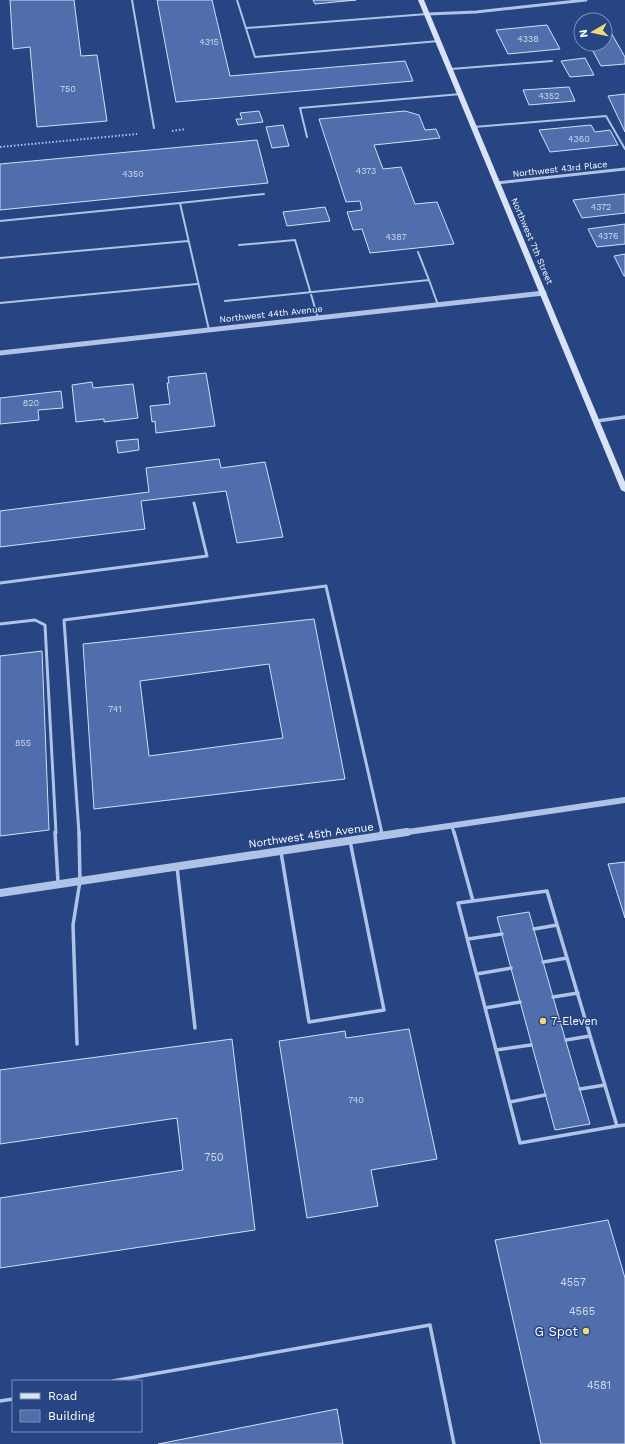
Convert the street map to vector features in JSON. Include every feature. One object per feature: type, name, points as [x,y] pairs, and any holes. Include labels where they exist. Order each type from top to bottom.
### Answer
[{"type":"main road","name":"Northwest 7th Street","points":[[421,0],[625,490]]},
{"type":"street","points":[[428,14],[476,12],[586,0]]},
{"type":"street","name":"Northwest 43rd Place","points":[[497,183],[625,169]]},
{"type":"street","name":"Northwest 44th Avenue","points":[[0,353],[544,293]]},
{"type":"street","points":[[597,421],[625,417]]},
{"type":"street","name":"Northwest 45th Avenue","points":[[0,893],[177,865],[382,837],[625,800]]},
{"type":"lane","points":[[132,0],[154,128]]},
{"type":"lane","points":[[237,0],[255,57],[439,41]]},
{"type":"lane","points":[[246,28],[428,14]]},
{"type":"lane","points":[[451,70],[552,61]]},
{"type":"lane","points":[[307,137],[300,108],[461,94]]},
{"type":"lane","points":[[474,127],[606,116],[625,149]]},
{"type":"lane","points":[[0,221],[264,194]]},
{"type":"lane","points":[[180,203],[197,284],[209,330]]},
{"type":"lane","points":[[239,245],[295,240],[318,318]]},
{"type":"lane","points":[[0,258],[188,241]]},
{"type":"lane","points":[[418,252],[438,305]]},
{"type":"lane","points":[[225,301],[429,280]]},
{"type":"lane","points":[[0,303],[197,284]]},
{"type":"lane","points":[[0,583],[207,556],[194,503]]},
{"type":"lane","points":[[77,1044],[73,925],[80,881],[64,620],[326,586],[382,837]]},
{"type":"lane","points":[[0,624],[35,620],[45,625],[58,884]]},
{"type":"lane","points":[[452,826],[473,901]]},
{"type":"lane","points":[[281,850],[310,1022],[384,1010],[350,841]]},
{"type":"lane","points":[[177,865],[195,1028]]},
{"type":"lane","points":[[618,1126],[547,891],[458,903],[520,1144],[618,1126],[625,1124]]},
{"type":"lane","points":[[534,928],[557,925]]},
{"type":"lane","points":[[468,939],[502,934]]},
{"type":"lane","points":[[543,962],[567,958]]},
{"type":"lane","points":[[477,974],[511,968]]},
{"type":"lane","points":[[553,997],[578,993]]},
{"type":"lane","points":[[485,1008],[520,1002]]},
{"type":"lane","points":[[566,1040],[590,1036]]},
{"type":"lane","points":[[496,1050],[531,1045]]},
{"type":"lane","points":[[580,1089],[605,1085]]},
{"type":"lane","points":[[510,1102],[545,1096]]},
{"type":"lane","points":[[119,1380],[430,1325],[454,1444]]},
{"type":"lane","points":[[0,1401],[12,1399]]},
{"type":"path","points":[[170,131],[185,130]]},
{"type":"path","points":[[0,147],[139,134]]},
{"type":"building","points":[[10,0],[74,0],[81,56],[97,55],[107,121],[37,127],[30,47],[13,49]]},
{"type":"building","points":[[157,0],[212,0],[230,76],[405,61],[413,81],[176,102]]},
{"type":"building","points":[[313,0],[356,0],[315,4]]},
{"type":"building","points":[[547,25],[560,49],[508,54],[496,30]]},
{"type":"building","points":[[613,36],[625,57],[625,64],[601,66],[593,52],[613,52]]},
{"type":"building","points":[[585,58],[594,75],[570,77],[561,61]]},
{"type":"building","points":[[569,87],[575,101],[529,105],[523,90]]},
{"type":"building","points":[[625,94],[625,132],[608,96]]},
{"type":"building","points":[[259,111],[263,122],[238,125],[236,119],[242,119],[240,113]]},
{"type":"building","points":[[405,111],[419,115],[425,130],[436,129],[440,138],[374,145],[383,169],[401,167],[415,204],[437,202],[454,244],[370,253],[362,229],[353,230],[347,212],[362,210],[360,201],[346,202],[319,119]]},
{"type":"building","points":[[283,125],[289,146],[272,148],[266,127]]},
{"type":"building","points":[[591,125],[595,132],[610,130],[618,145],[550,152],[539,130]]},
{"type":"building","points":[[257,140],[268,183],[0,210],[0,164]]},
{"type":"building","points":[[625,194],[625,213],[582,218],[573,200]]},
{"type":"building","points":[[325,207],[330,221],[287,226],[283,212]]},
{"type":"building","points":[[625,224],[625,244],[597,247],[588,229]]},
{"type":"building","points":[[625,254],[625,276],[624,276],[614,256]]},
{"type":"building","points":[[206,373],[215,426],[156,433],[155,421],[152,422],[150,406],[170,404],[167,383],[169,383],[168,377]]},
{"type":"building","points":[[92,382],[93,388],[133,384],[138,418],[104,422],[104,419],[76,422],[72,385]]},
{"type":"building","points":[[61,391],[63,408],[38,410],[39,420],[0,424],[0,398]]},
{"type":"building","points":[[138,439],[139,450],[118,453],[116,441]]},
{"type":"building","points":[[219,459],[221,468],[265,462],[283,537],[237,543],[226,491],[141,501],[145,529],[0,547],[0,511],[149,492],[146,468]]},
{"type":"building","points":[[314,619],[345,779],[94,809],[83,644]],"holes":[[[269,664],[283,738],[149,756],[140,681]]]},
{"type":"building","points":[[42,651],[49,830],[0,836],[0,656]]},
{"type":"building","points":[[625,862],[625,918],[608,864]]},
{"type":"building","name":"7-Eleven","points":[[529,912],[590,1124],[555,1130],[497,917]]},
{"type":"building","points":[[409,1029],[437,1159],[371,1170],[378,1206],[307,1218],[279,1041],[345,1031],[346,1038]]},
{"type":"building","points":[[232,1039],[255,1230],[0,1268],[0,1198],[183,1170],[177,1118],[0,1144],[0,1070]]},
{"type":"building","points":[[608,1220],[625,1278],[625,1444],[541,1444],[495,1240]]},
{"type":"building","points":[[337,1409],[343,1444],[158,1444]]},
{"type":"place","name":"7-Eleven","points":[[543,1021]]},
{"type":"place","name":"G Spot","points":[[586,1331]]}]
